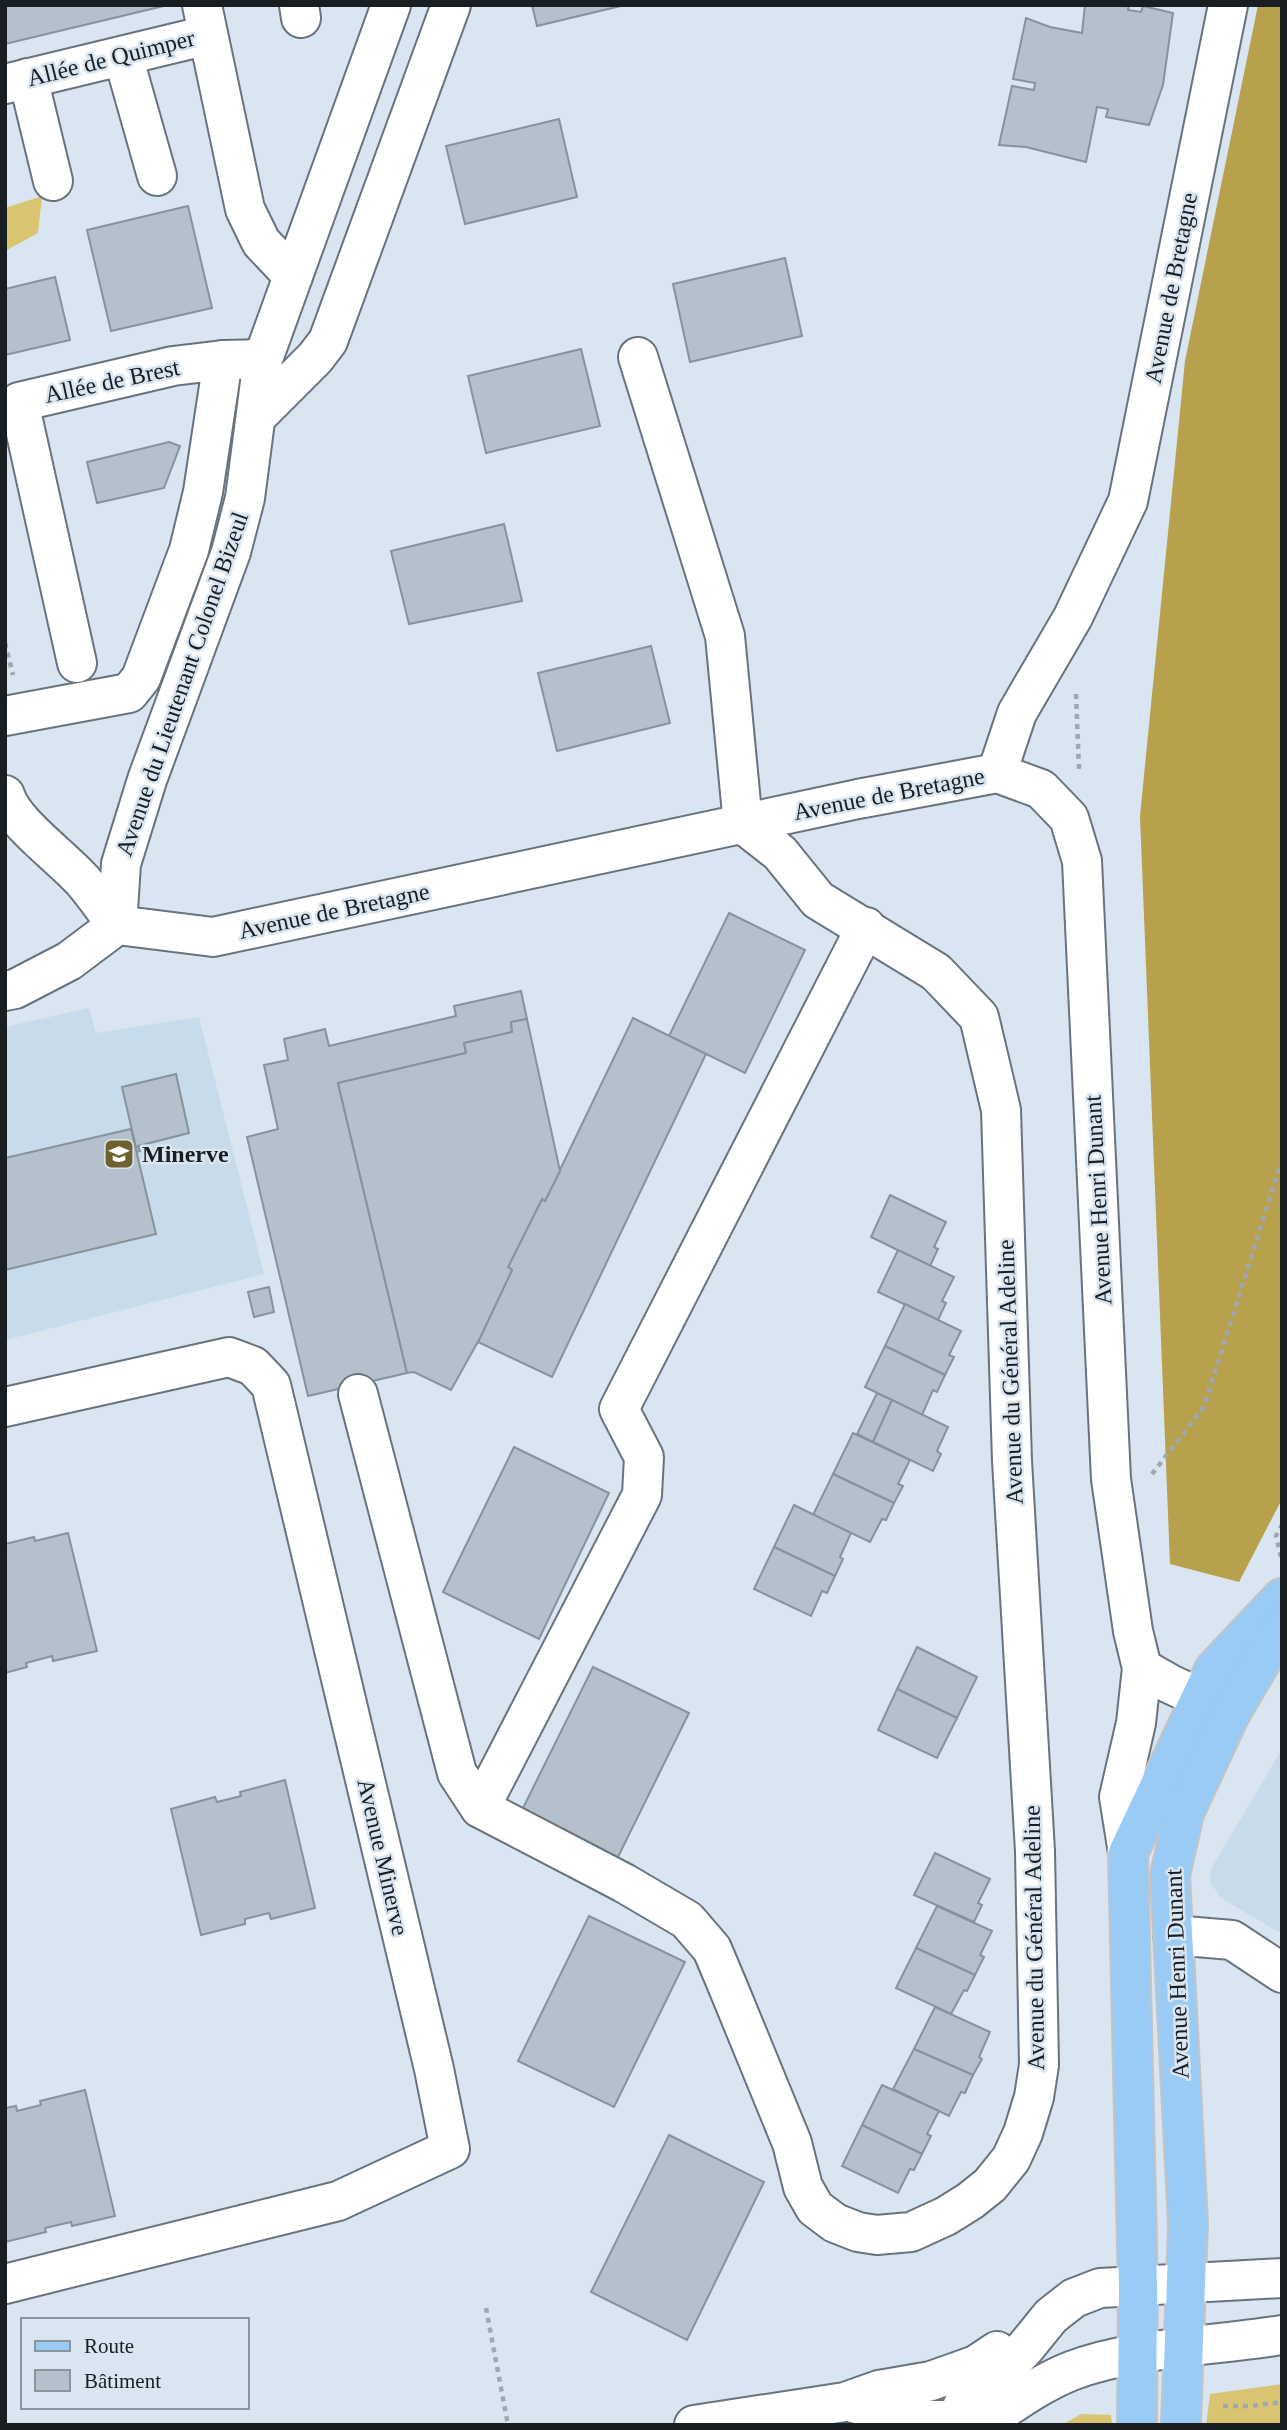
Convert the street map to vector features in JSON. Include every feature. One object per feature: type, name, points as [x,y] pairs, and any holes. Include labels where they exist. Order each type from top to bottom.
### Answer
[{"type":"main road","points":[[1215,1704],[1214,1670],[1282,1598]]},
{"type":"main road","points":[[1215,1704],[1282,1626]]},
{"type":"main road","name":"Avenue Henri Dunant","points":[[1137,2425],[1138,2287],[1128,1853],[1215,1704]]},
{"type":"main road","name":"Avenue Henri Dunant","points":[[1181,2425],[1188,2224],[1170,1875],[1184,1812],[1215,1704]]},
{"type":"street","name":"Avenue du Lieutenant Colonel Bizeul","points":[[117,925],[121,864],[147,779],[231,552],[245,498],[263,359],[391,5]]},
{"type":"street","points":[[256,417],[315,358],[328,341],[451,5]]},
{"type":"street","name":"Avenue de Bretagne","points":[[117,925],[213,937],[997,773],[1017,713],[1073,617],[1128,501],[1228,5]]},
{"type":"street","name":"Allée de Quimper","points":[[17,81],[123,56],[205,20],[245,209],[261,242],[293,276]]},
{"type":"street","points":[[123,56],[157,176]]},
{"type":"street","points":[[17,81],[54,181]]},
{"type":"street","points":[[638,357],[725,636],[743,824]]},
{"type":"street","name":"Allée de Brest","points":[[77,663],[19,402],[173,366],[223,360],[263,359]]},
{"type":"street","points":[[5,716],[128,693],[141,678],[189,550],[203,492],[223,360]]},
{"type":"street","name":"Avenue Henri Dunant","points":[[997,773],[1041,789],[1060,808],[1069,818],[1082,861],[1111,1479],[1133,1631],[1142,1668],[1136,1723],[1119,1797],[1128,1853]]},
{"type":"street","points":[[5,795],[8,804],[21,820],[82,880],[117,925],[69,961],[15,989],[5,991]]},
{"type":"street","name":"Avenue du Général Adeline","points":[[480,1808],[687,1920],[712,1949],[792,2143],[803,2187],[815,2208],[835,2223],[858,2232],[877,2235],[911,2232],[946,2216],[970,2200],[990,2185],[1011,2159],[1023,2133],[1034,2097],[1039,2065],[1035,1850],[1012,1461],[1001,1110],[979,1017],[936,972],[818,900],[780,853],[743,824]]},
{"type":"street","points":[[358,1394],[457,1773],[480,1808],[642,1495],[644,1457],[619,1409],[866,928]]},
{"type":"street","name":"Avenue Minerve","points":[[5,1407],[229,1357],[253,1366],[271,1385],[434,2068],[450,2148],[338,2202],[5,2284]]},
{"type":"street","points":[[1142,1668],[1215,1704]]},
{"type":"street","points":[[1173,1935],[1232,1940],[1282,1973]]},
{"type":"street","points":[[970,2423],[965,2401],[975,2390],[1001,2373],[1051,2316],[1074,2298],[1100,2288],[1282,2278]]},
{"type":"street","points":[[694,2425],[845,2402],[879,2390],[931,2381],[976,2365],[1022,2335],[1042,2327]]},
{"type":"street","points":[[845,2402],[932,2420],[970,2423],[1072,2371],[1137,2353],[1282,2335]]},
{"type":"path","points":[[1076,685],[1079,780]]},
{"type":"path","points":[[1117,1519],[1204,1406],[1282,1159]]},
{"type":"path","points":[[1281,1557],[1276,1536],[1282,1525]]},
{"type":"path","points":[[486,2308],[508,2425]]},
{"type":"path","points":[[1213,2406],[1250,2406],[1282,2402]]},
{"type":"shaded area","points":[[1258,5],[1282,5],[1282,1499],[1239,1582],[1170,1564],[1140,816],[1185,361]]},
{"type":"shaded area","points":[[42,196],[38,233],[5,251],[5,208]]},
{"type":"shaded area","name":"Minerve","points":[[89,1008],[96,1033],[199,1017],[264,1274],[5,1340],[5,1027]]},
{"type":"shaded area","points":[[1282,1749],[1282,1934],[1221,1898],[1210,1882],[1211,1869]]},
{"type":"shaded area","points":[[1282,2384],[1282,2425],[1206,2425],[1210,2394]]},
{"type":"shaded area","points":[[1081,2414],[1111,2415],[1112,2425],[1062,2425]]},
{"type":"building","points":[[5,5],[168,5],[5,44]]},
{"type":"building","points":[[532,5],[625,5],[537,26]]},
{"type":"building","points":[[1085,5],[1129,5],[1128,10],[1141,12],[1143,6],[1173,13],[1163,85],[1149,125],[1106,117],[1108,109],[1097,107],[1086,162],[1026,147],[999,145],[1012,86],[1034,90],[1035,83],[1013,79],[1026,18],[1050,27],[1082,33]]},
{"type":"building","points":[[559,119],[577,197],[465,224],[446,146]]},
{"type":"building","points":[[188,206],[212,308],[111,331],[87,230]]},
{"type":"building","points":[[785,258],[802,336],[690,362],[673,284]]},
{"type":"building","points":[[55,277],[70,340],[5,355],[5,289]]},
{"type":"building","points":[[581,349],[600,426],[486,453],[468,376]]},
{"type":"building","points":[[169,442],[180,446],[164,488],[97,503],[87,462]]},
{"type":"building","points":[[504,524],[522,601],[409,624],[391,551]]},
{"type":"building","points":[[651,646],[670,723],[557,751],[538,673]]},
{"type":"building","points":[[729,913],[805,950],[745,1073],[669,1036]]},
{"type":"building","points":[[521,991],[527,1019],[511,1022],[512,1032],[464,1043],[466,1053],[338,1083],[407,1373],[308,1396],[247,1137],[278,1129],[264,1065],[288,1060],[284,1039],[325,1029],[329,1046],[456,1016],[454,1006]]},
{"type":"building","points":[[633,1018],[706,1054],[552,1377],[478,1342],[512,1270],[508,1267],[542,1199],[545,1201]]},
{"type":"building","points":[[527,1019],[560,1171],[545,1201],[542,1199],[508,1267],[512,1270],[480,1338],[451,1390],[414,1372],[407,1373],[338,1083],[466,1053],[464,1043],[512,1032],[511,1022]]},
{"type":"building","points":[[176,1074],[189,1133],[138,1146],[140,1151],[137,1152],[122,1087]]},
{"type":"building","points":[[131,1129],[156,1234],[5,1270],[5,1158]]},
{"type":"building","points":[[890,1195],[946,1222],[934,1247],[938,1249],[930,1266],[871,1237]]},
{"type":"building","points":[[898,1250],[954,1277],[942,1301],[946,1303],[938,1320],[878,1292]]},
{"type":"building","points":[[269,1287],[274,1312],[254,1317],[248,1292]]},
{"type":"building","points":[[905,1304],[961,1331],[949,1355],[954,1357],[945,1375],[885,1346]]},
{"type":"building","points":[[885,1346],[945,1375],[937,1392],[933,1390],[922,1415],[865,1387]]},
{"type":"building","points":[[877,1393],[892,1400],[873,1442],[857,1434]]},
{"type":"building","points":[[892,1400],[948,1427],[937,1451],[941,1454],[933,1471],[873,1442]]},
{"type":"building","points":[[853,1433],[910,1460],[898,1484],[903,1486],[894,1503],[833,1474]]},
{"type":"building","points":[[514,1447],[609,1493],[539,1639],[443,1592]]},
{"type":"building","points":[[833,1474],[894,1503],[870,1542],[813,1515]]},
{"type":"building","points":[[794,1505],[851,1533],[835,1576],[774,1547]]},
{"type":"building","points":[[68,1533],[97,1651],[53,1661],[52,1656],[26,1663],[27,1667],[5,1673],[5,1544],[34,1537],[35,1541]]},
{"type":"building","points":[[774,1547],[835,1576],[827,1593],[822,1591],[811,1616],[754,1589]]},
{"type":"building","points":[[917,1647],[977,1677],[957,1718],[897,1689]]},
{"type":"building","points":[[593,1667],[689,1713],[617,1859],[521,1812]]},
{"type":"building","points":[[897,1689],[957,1718],[937,1758],[878,1730]]},
{"type":"building","points":[[285,1780],[315,1908],[271,1919],[269,1913],[245,1919],[245,1924],[201,1935],[171,1809],[215,1797],[217,1802],[241,1796],[240,1792]]},
{"type":"building","points":[[935,1853],[990,1879],[978,1903],[982,1905],[974,1922],[914,1895]]},
{"type":"building","points":[[937,1906],[992,1931],[980,1955],[984,1957],[975,1975],[916,1948]]},
{"type":"building","points":[[589,1916],[685,1962],[614,2107],[518,2061]]},
{"type":"building","points":[[916,1948],[975,1975],[951,2014],[896,1988]]},
{"type":"building","points":[[935,2007],[990,2032],[979,2057],[982,2059],[973,2075],[914,2049]]},
{"type":"building","points":[[914,2049],[973,2075],[965,2093],[961,2092],[949,2116],[893,2089]]},
{"type":"building","points":[[882,2085],[939,2111],[927,2134],[931,2136],[922,2154],[862,2125]]},
{"type":"building","points":[[85,2090],[115,2216],[72,2226],[71,2222],[45,2228],[46,2232],[5,2242],[5,2108],[16,2106],[17,2111],[41,2105],[40,2101]]},
{"type":"building","points":[[862,2125],[922,2154],[914,2170],[910,2169],[898,2193],[842,2166]]},
{"type":"building","points":[[669,2135],[764,2182],[687,2340],[591,2292]]},
{"type":"place","name":"Minerve","points":[[119,1154]]}]
